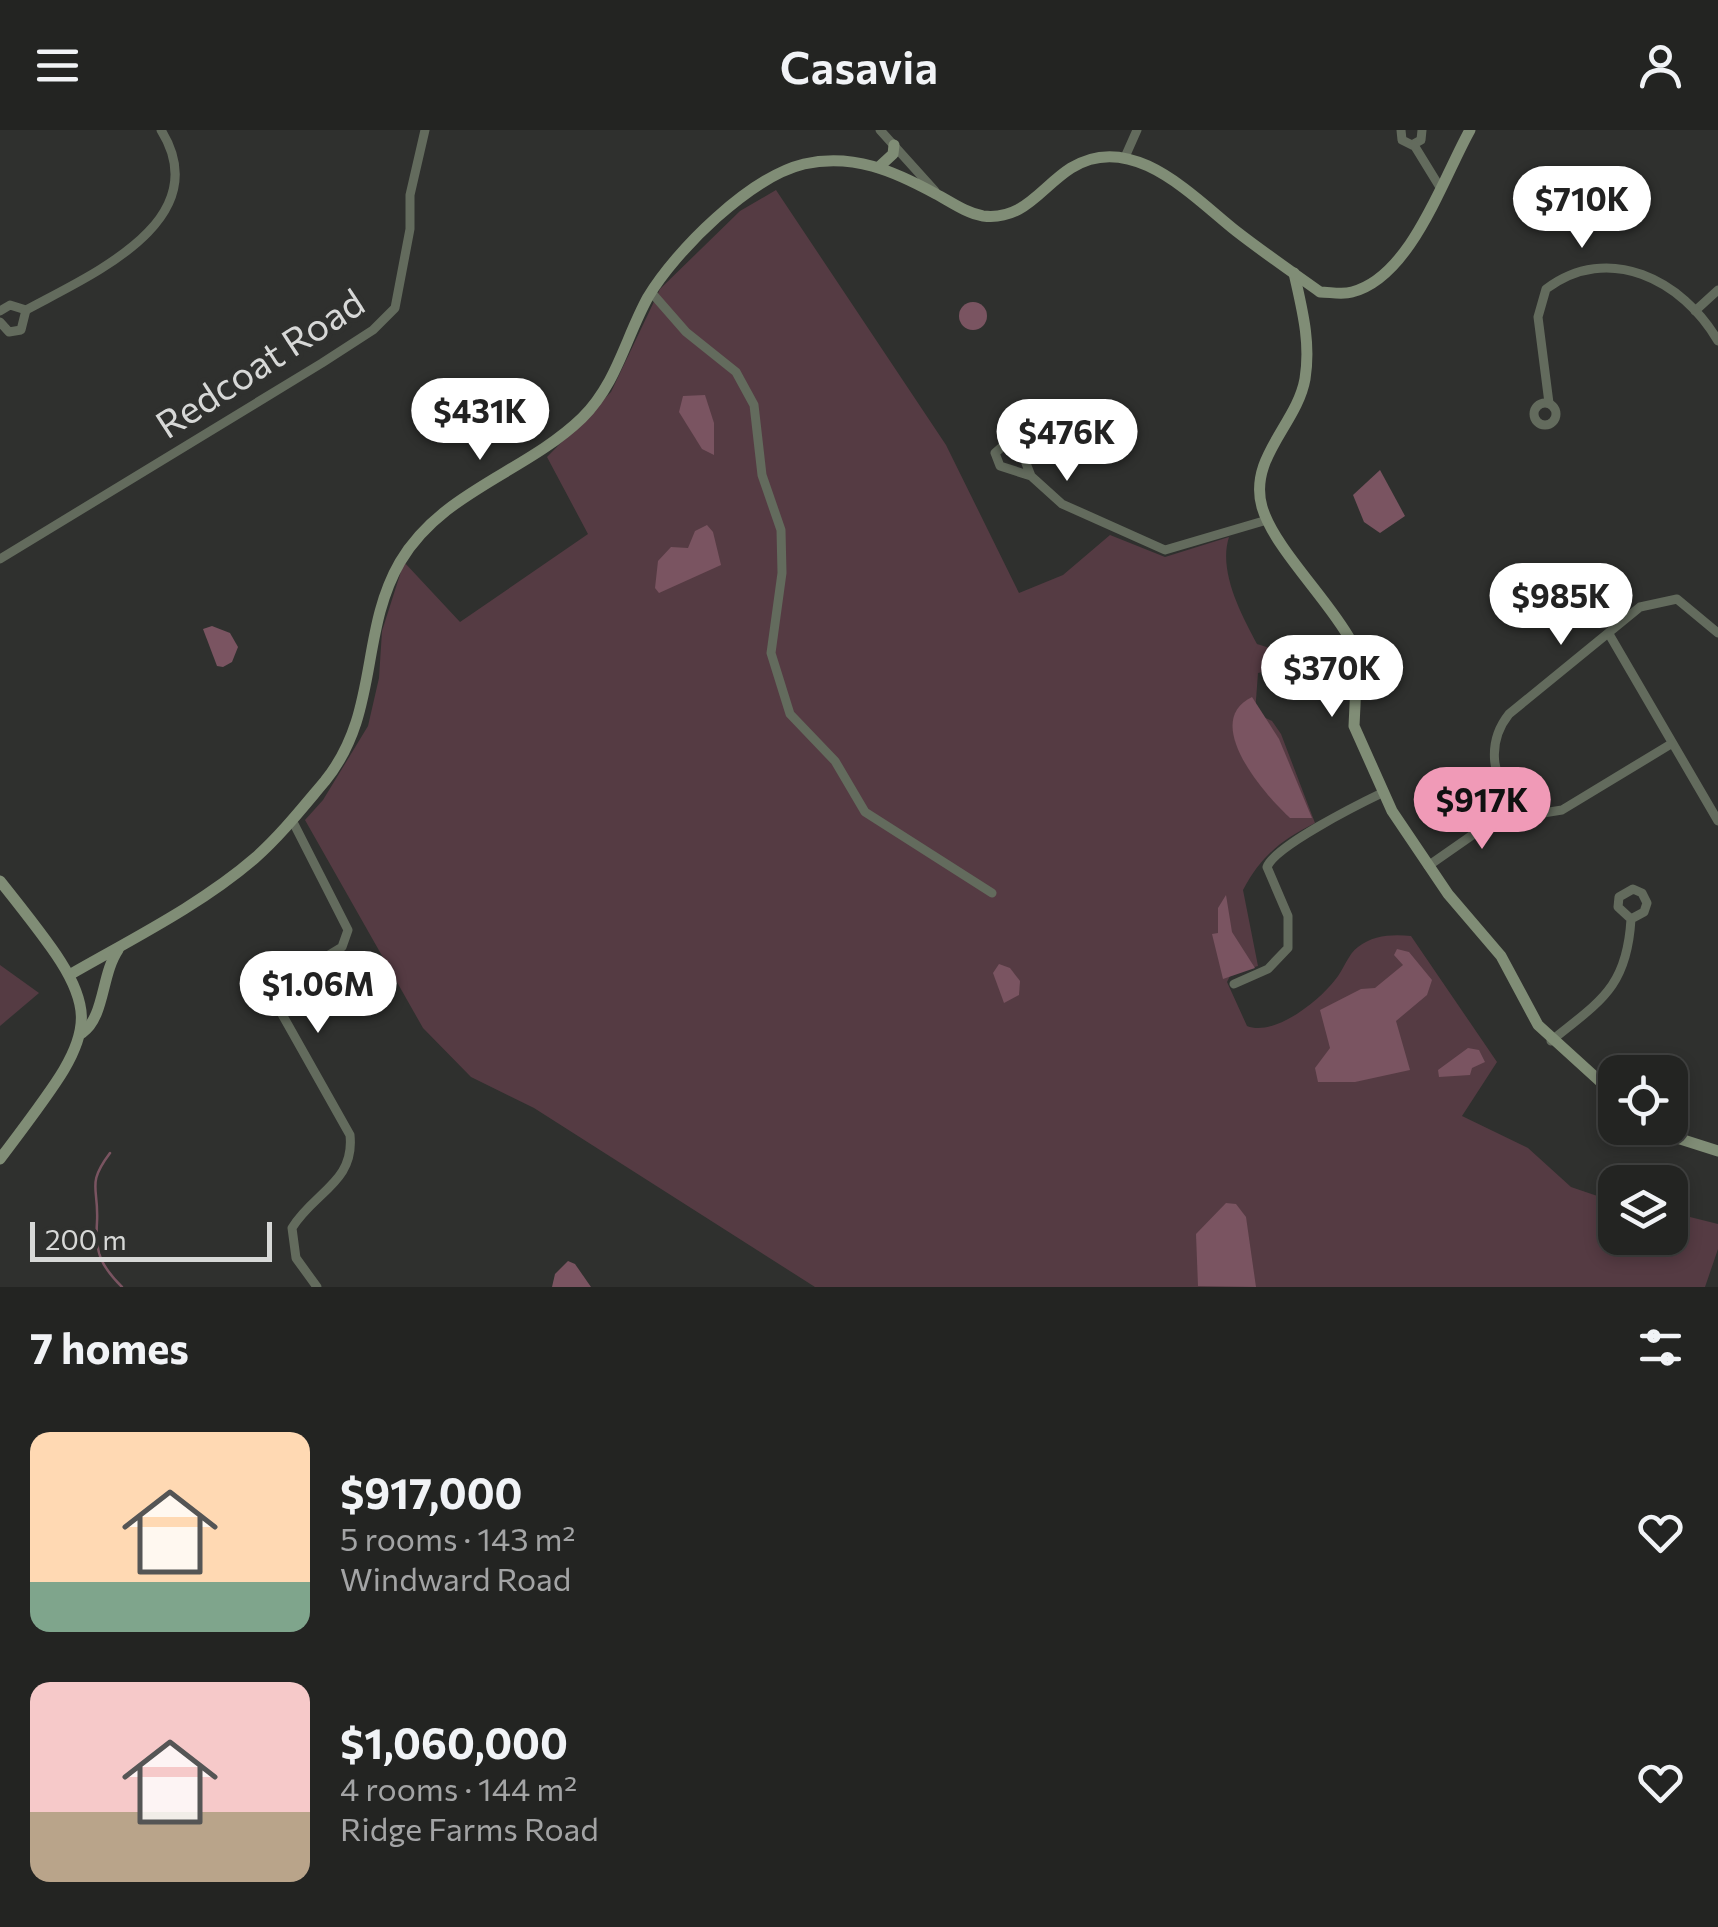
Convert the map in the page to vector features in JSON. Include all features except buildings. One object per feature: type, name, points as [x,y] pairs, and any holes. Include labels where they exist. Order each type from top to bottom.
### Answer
[{"type":"street","points":[[0,322],[9,332],[21,330],[26,310],[136,244],[162,220],[176,183],[176,163],[162,130]]},
{"type":"street","name":"Redcoat Road","points":[[0,559],[322,363],[373,330],[395,308],[410,228],[410,195],[425,130]]},
{"type":"street","points":[[880,130],[940,196]]},
{"type":"street","points":[[1125,157],[1137,130]]},
{"type":"street","points":[[1401,130],[1404,142],[1414,144],[1421,140],[1422,130]]},
{"type":"street","points":[[72,974],[254,859],[292,820],[330,775],[362,714],[380,608],[403,557],[457,500],[511,471],[582,418],[611,382],[651,292],[717,219],[768,178],[818,162],[880,166],[980,215],[1006,215],[1029,204],[1082,162],[1125,157],[1160,171],[1320,292],[1349,294],[1370,285],[1419,232],[1470,130]]},
{"type":"street","points":[[1414,144],[1442,189]]},
{"type":"street","points":[[880,166],[893,154],[894,145]]},
{"type":"street","points":[[1549,403],[1538,317],[1546,290],[1558,280],[1610,266],[1635,268],[1696,311],[1718,342]]},
{"type":"street","points":[[1294,273],[1308,335],[1304,383],[1261,471],[1259,491],[1267,520],[1350,641],[1356,664],[1352,717],[1382,793],[1428,866],[1491,942],[1551,1041],[1598,1081]]},
{"type":"street","points":[[1696,311],[1718,290]]},
{"type":"street","points":[[651,292],[686,332],[736,372],[754,405],[762,475],[780,530],[782,574],[771,653],[790,714],[831,755],[865,812],[992,893]]},
{"type":"street","points":[[0,311],[10,305],[26,310]]},
{"type":"street","points":[[1031,476],[1018,443],[1001,443],[996,453],[1000,466],[1031,476],[1062,504],[1165,550],[1267,520]]},
{"type":"street","points":[[1670,744],[1562,810],[1537,814],[1514,806],[1495,768],[1495,732],[1509,714],[1640,607],[1677,599],[1718,633]]},
{"type":"street","points":[[1609,634],[1670,744],[1696,777],[1718,821]]},
{"type":"street","points":[[1234,984],[1268,969],[1288,948],[1288,916],[1267,867],[1272,858],[1302,836],[1382,793]]},
{"type":"street","points":[[1428,866],[1514,806]]},
{"type":"street","points":[[292,820],[348,930],[342,947],[274,988],[274,1000],[350,1134],[349,1164],[298,1219],[290,1237],[296,1258],[317,1287]]},
{"type":"street","points":[[0,882],[72,974],[81,998],[82,1032]]},
{"type":"street","points":[[1551,1041],[1612,991],[1630,944],[1632,919]]},
{"type":"street","points":[[0,1159],[65,1070],[82,1032],[95,1020],[104,972],[120,946]]},
{"type":"street","points":[[81,998],[102,990]]},
{"type":"street","points":[[1688,1142],[1718,1152]]},
{"type":"shaded area","points":[[776,190],[946,445],[1019,593],[1063,575],[1110,535],[1165,557],[1229,537],[1226,564],[1244,619],[1257,644],[1282,652],[1283,668],[1258,673],[1255,713],[1272,721],[1281,734],[1315,823],[1273,850],[1243,890],[1258,966],[1231,974],[1227,982],[1247,1026],[1270,1026],[1307,1007],[1328,988],[1351,954],[1364,943],[1383,936],[1411,936],[1497,1062],[1462,1116],[1528,1148],[1571,1187],[1598,1196],[1598,1255],[1688,1255],[1688,1216],[1718,1224],[1718,1249],[1705,1287],[815,1287],[534,1108],[471,1077],[423,1028],[305,820],[323,800],[368,726],[379,678],[382,631],[404,562],[460,622],[588,534],[547,457],[611,392],[660,289],[740,211]]},
{"type":"shaded area","points":[[973,302],[983,306],[987,316],[983,326],[973,330],[963,326],[959,316],[963,306]]},
{"type":"shaded area","points":[[705,395],[714,423],[714,455],[702,449],[679,412],[683,396]]},
{"type":"shaded area","points":[[1380,470],[1405,516],[1380,533],[1364,522],[1353,495]]},
{"type":"shaded area","points":[[707,525],[713,532],[721,565],[659,593],[655,588],[658,561],[671,547],[688,548],[695,531]]},
{"type":"shaded area","points":[[212,626],[230,633],[238,647],[232,662],[223,667],[217,666],[203,629]]},
{"type":"shaded area","points":[[1252,697],[1279,739],[1312,818],[1290,818],[1242,759],[1233,723],[1238,708]]},
{"type":"shaded area","points":[[1226,895],[1232,932],[1255,968],[1223,979],[1212,934],[1218,933],[1218,908]]},
{"type":"shaded area","points":[[1397,949],[1409,952],[1432,980],[1427,995],[1396,1021],[1410,1070],[1355,1082],[1318,1082],[1315,1068],[1330,1048],[1320,1010],[1361,989],[1375,988],[1403,965],[1394,955]]},
{"type":"shaded area","points":[[999,964],[1010,968],[1020,981],[1019,995],[1004,1003],[993,973]]},
{"type":"shaded area","points":[[0,965],[39,993],[0,1026]]},
{"type":"shaded area","points":[[1468,1048],[1479,1050],[1485,1062],[1472,1068],[1470,1075],[1439,1077],[1438,1070]]},
{"type":"shaded area","points":[[1226,1203],[1236,1204],[1246,1217],[1256,1287],[1198,1286],[1196,1234]]},
{"type":"shaded area","points":[[568,1261],[575,1264],[591,1287],[552,1287],[555,1274]]},
{"type":"waterway","points":[[110,1153],[96,1180],[97,1242],[100,1258],[122,1287]]}]
